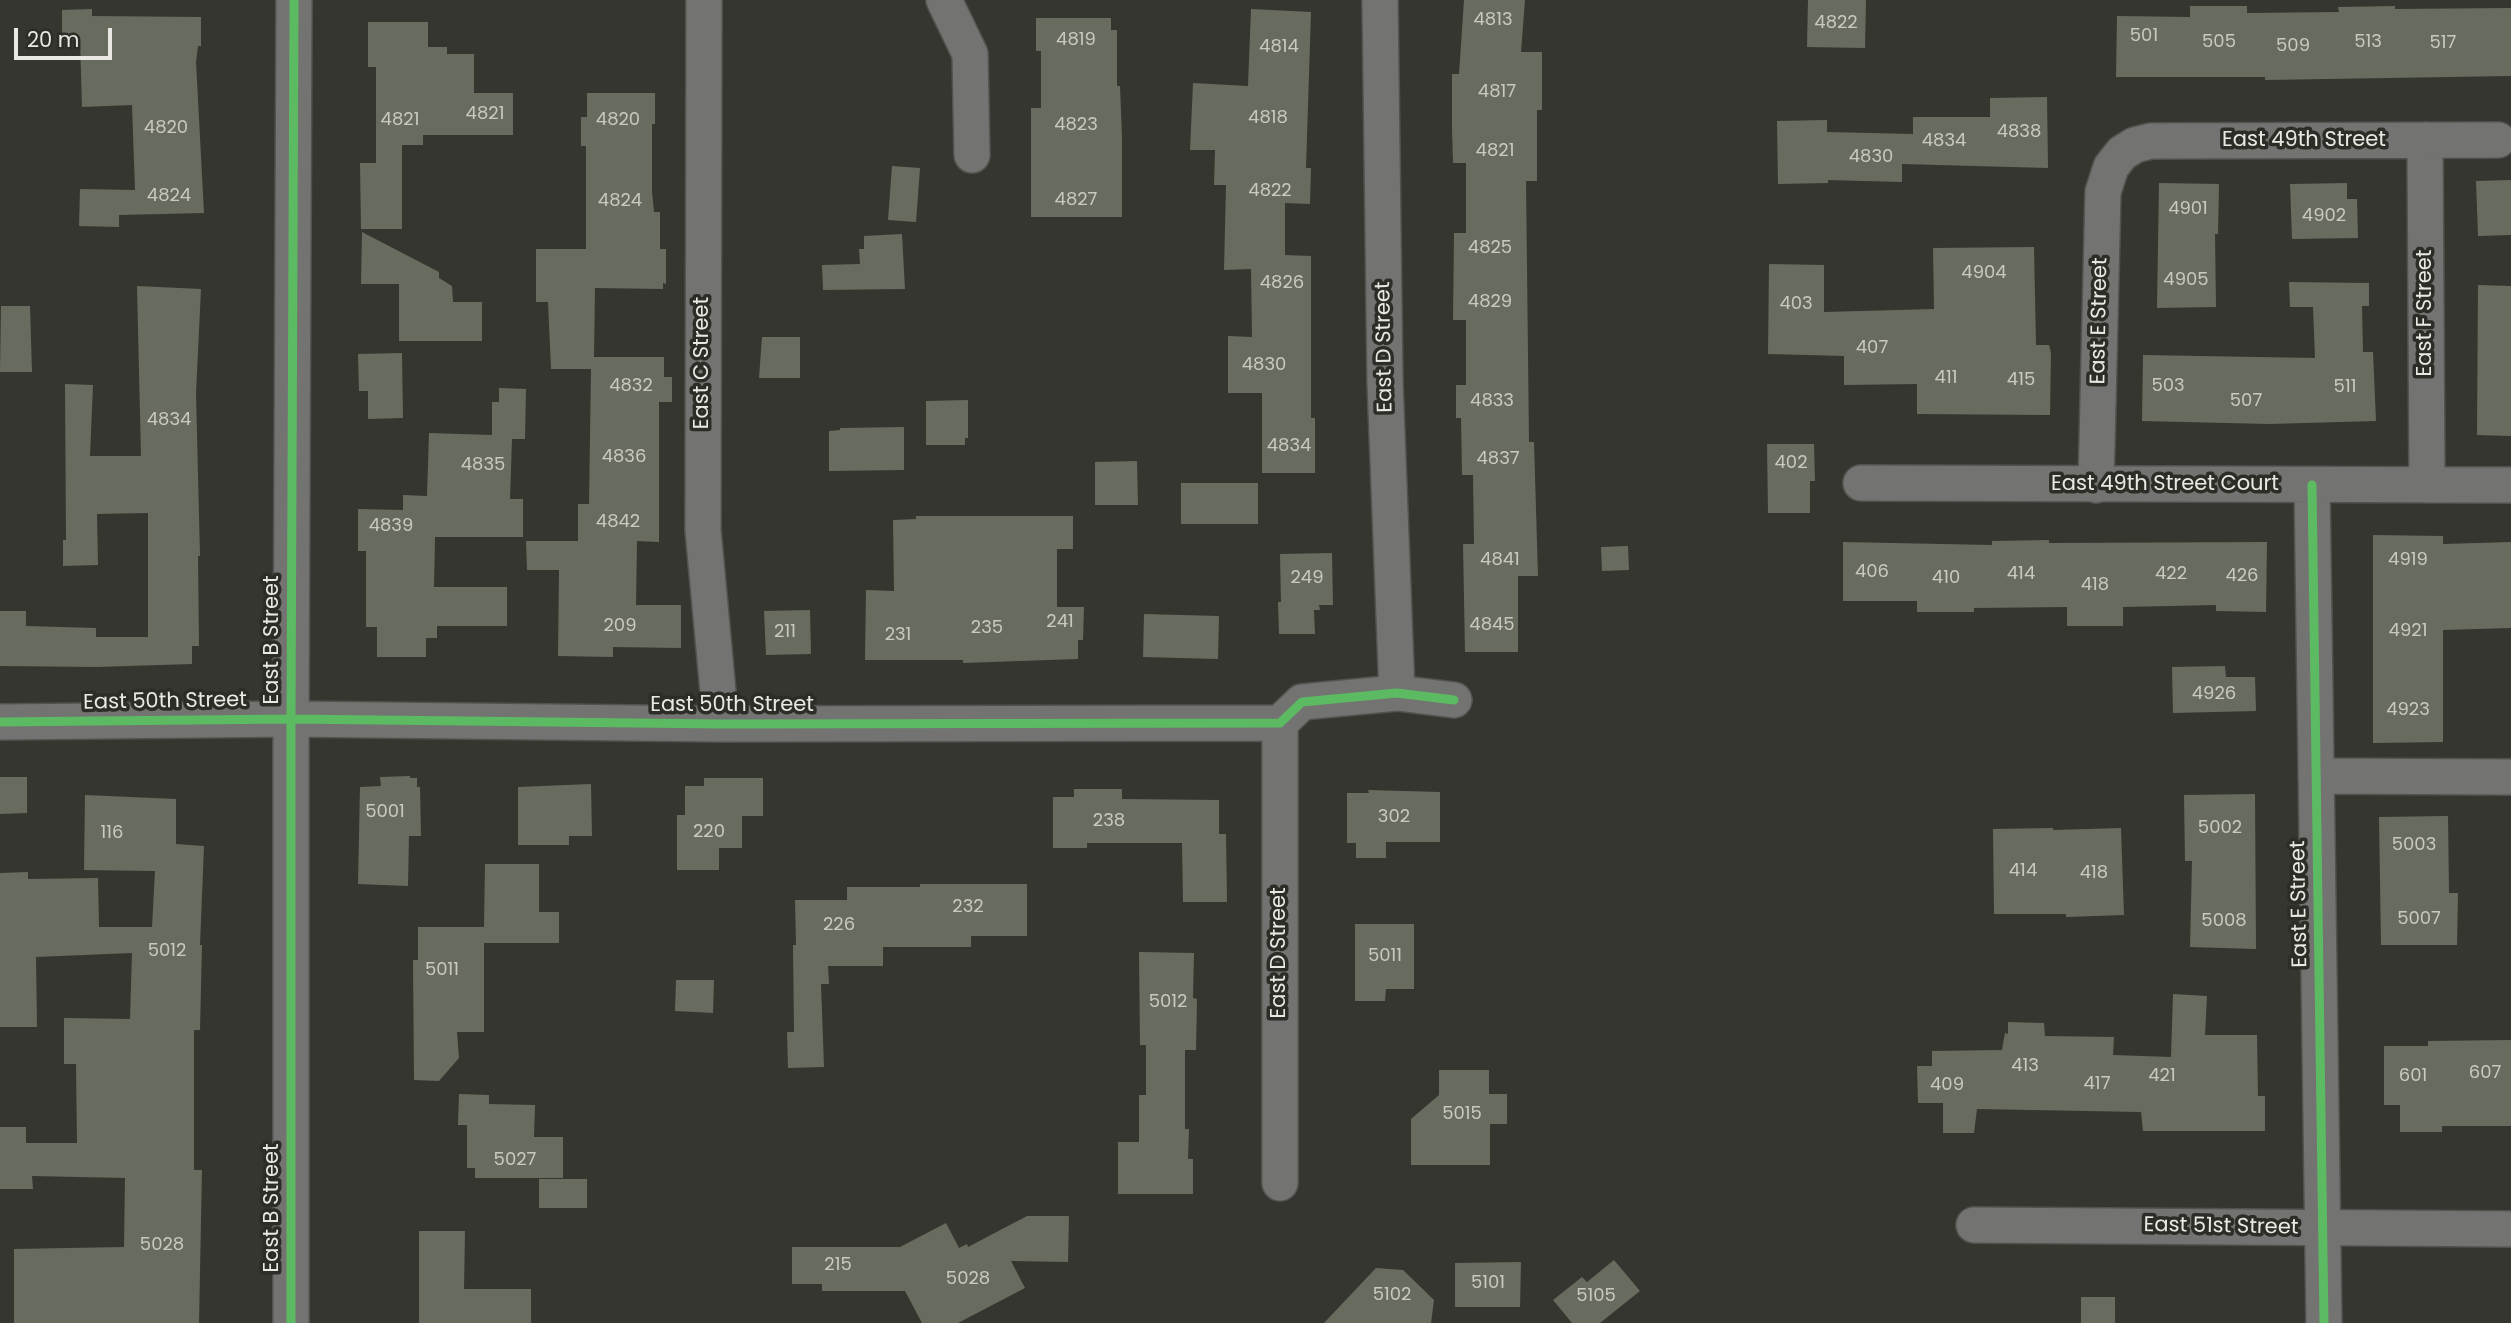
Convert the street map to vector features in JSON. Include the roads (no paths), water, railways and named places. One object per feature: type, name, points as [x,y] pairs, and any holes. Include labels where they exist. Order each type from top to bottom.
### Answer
[{"type":"street","name":"East B Street","points":[[291,1323],[290,719],[294,0]]},
{"type":"street","name":"East C Street","points":[[704,0],[703,530],[721,724]]},
{"type":"street","points":[[944,0],[970,54],[972,155]]},
{"type":"street","name":"East D Street","points":[[1380,0],[1384,369],[1397,693]]},
{"type":"street","name":"East F Street","points":[[2425,140],[2427,485]]},
{"type":"street","name":"East 49th Street","points":[[2116,160],[2135,145],[2151,141],[2498,140]]},
{"type":"street","name":"East E Street","points":[[2096,485],[2103,192],[2107,175],[2116,160]]},
{"type":"street","name":"East 49th Street Court","points":[[1861,483],[2511,485]]},
{"type":"street","name":"East E Street","points":[[2312,485],[2324,1323]]},
{"type":"street","points":[[1280,723],[1302,702],[1397,693],[1454,700]]},
{"type":"street","name":"East 50th Street","points":[[0,722],[290,719],[721,724],[1280,723]]},
{"type":"street","name":"East D Street","points":[[1280,723],[1280,1183]]},
{"type":"street","points":[[2316,776],[2511,777]]},
{"type":"street","name":"East 51st Street","points":[[1974,1225],[2511,1229]]}]
